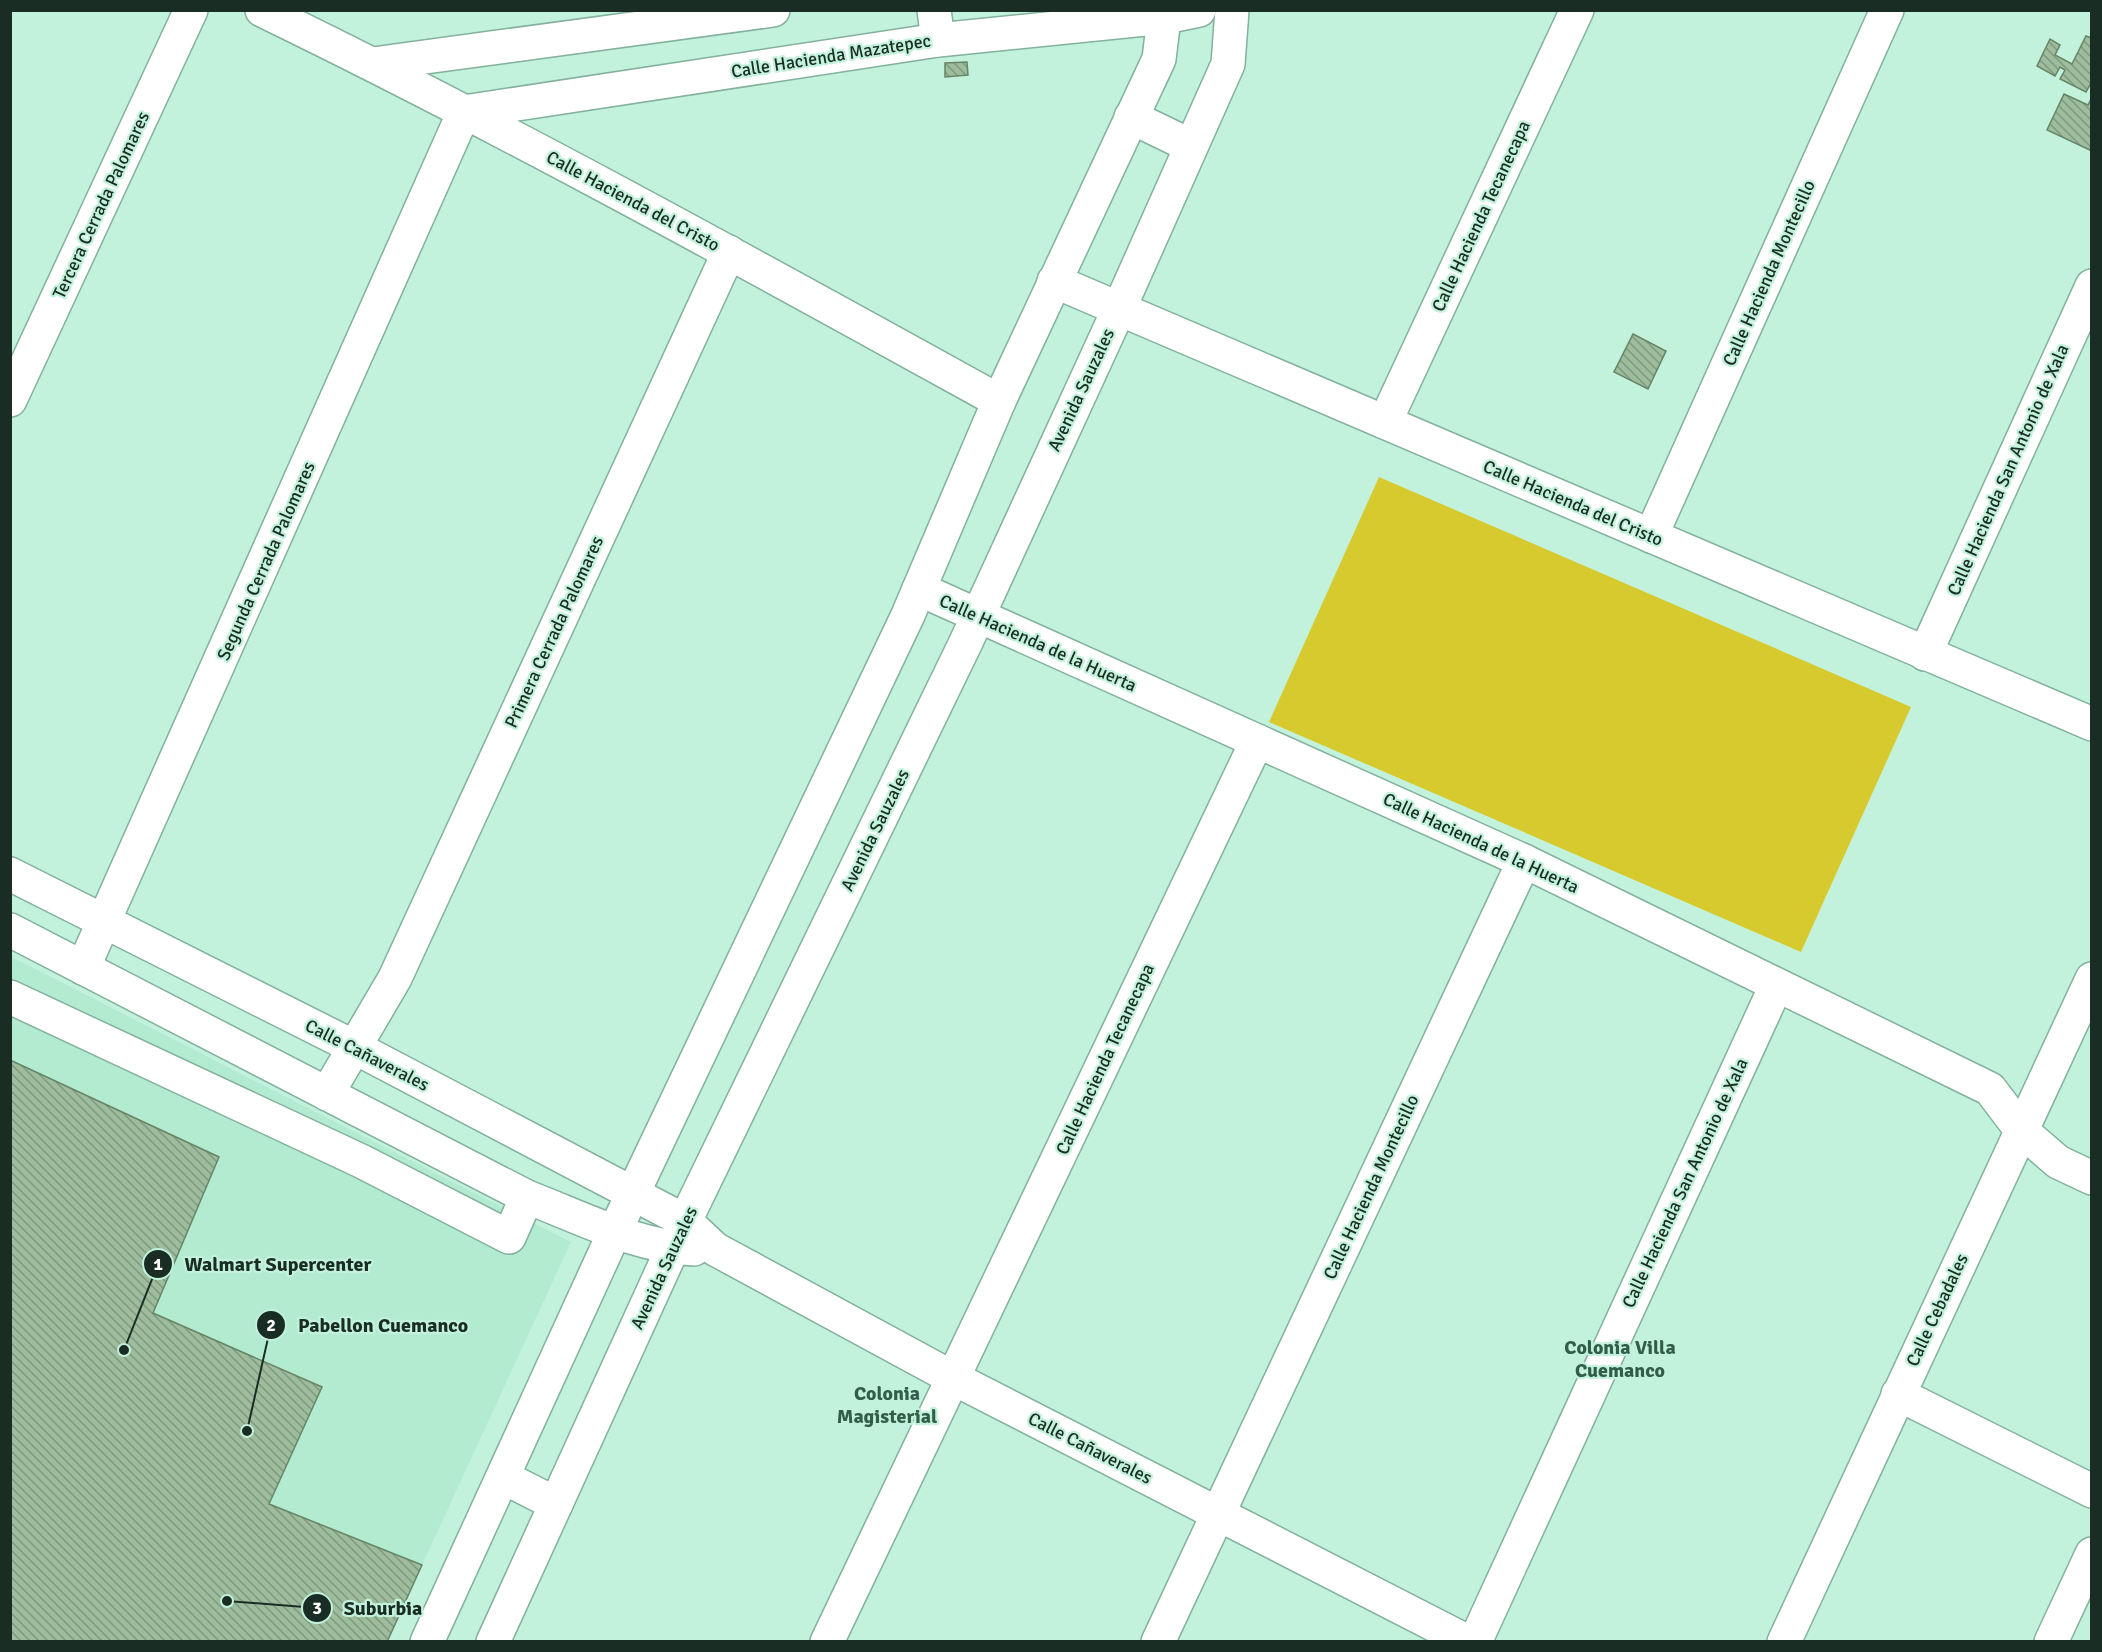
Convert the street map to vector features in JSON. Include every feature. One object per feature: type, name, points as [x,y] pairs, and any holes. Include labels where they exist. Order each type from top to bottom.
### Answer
[{"type":"street","name":"Tercera Cerrada Palomares","points":[[10,400],[191,10]]},
{"type":"street","name":"Calle Hacienda del Cristo","points":[[262,10],[373,64],[729,252],[999,401]]},
{"type":"street","points":[[373,64],[773,10]]},
{"type":"street","name":"Calle Hacienda Mazatepec","points":[[464,112],[936,25],[1165,14],[1199,10]]},
{"type":"street","name":"Avenida Sauzales","points":[[493,1641],[679,1235],[978,616],[1119,309],[1228,64],[1232,10]]},
{"type":"street","name":"Calle Hacienda Tecanecapa","points":[[1385,422],[1577,10]]},
{"type":"street","name":"Calle Hacienda Montecillo","points":[[1651,536],[1887,10]]},
{"type":"street","points":[[427,1641],[615,1231],[919,589],[999,401],[1159,59],[1165,14]]},
{"type":"street","name":"Segunda Cerrada Palomares","points":[[83,968],[464,112]]},
{"type":"street","points":[[1131,117],[1191,146]]},
{"type":"street","name":"Primera Cerrada Palomares","points":[[327,1094],[356,1048],[394,978],[729,252]]},
{"type":"street","name":"Calle Hacienda del Cristo","points":[[1054,281],[2091,724]]},
{"type":"street","name":"Calle Hacienda San Antonio de Xala","points":[[1925,654],[2091,286]]},
{"type":"street","name":"Calle Hacienda de la Huerta","points":[[919,589],[1524,861],[1990,1089],[2021,1130],[2058,1162],[2091,1178]]},
{"type":"street","name":"Calle Hacienda Tecanecapa","points":[[827,1641],[1257,741]]},
{"type":"street","name":"Calle Hacienda Montecillo","points":[[1158,1641],[1524,861]]},
{"type":"street","name":"Calle Cañaverales","points":[[10,874],[356,1048],[634,1194],[679,1235]]},
{"type":"street","name":"Calle Cañaverales","points":[[10,930],[527,1197],[615,1231],[679,1235],[715,1249],[954,1378],[1468,1641]]},
{"type":"street","name":"Calle Cebadales","points":[[1784,1641],[2091,979]]},
{"type":"street","name":"Calle Hacienda San Antonio de Xala","points":[[1475,1641],[1776,986]]},
{"type":"street","points":[[10,997],[361,1161],[509,1236],[527,1197]]},
{"type":"street","points":[[1898,1394],[2091,1491]]},
{"type":"street","points":[[503,1477],[556,1504]]},
{"type":"street","points":[[2051,1641],[2091,1554]]},
{"type":"shaded area","points":[[1379,477],[1911,707],[1801,952],[1269,722]]},
{"type":"shaded area","points":[[10,956],[571,1242],[387,1641],[11,1641]]},
{"type":"building","points":[[2086,36],[2092,38],[2092,81],[2086,92],[2060,79],[2065,70],[2060,67],[2055,76],[2037,66],[2050,39],[2060,45],[2055,55],[2072,64]]},
{"type":"building","points":[[967,62],[968,75],[945,77],[945,63]]},
{"type":"building","points":[[2064,94],[2088,105],[2092,97],[2092,151],[2047,130]]},
{"type":"building","points":[[1633,334],[1666,351],[1648,389],[1614,372]]},
{"type":"building","points":[[10,1060],[219,1157],[153,1313],[322,1387],[269,1504],[422,1565],[387,1642],[10,1642]]},
{"type":"place","name":"Walmart Supercenter","points":[[124,1350]]},
{"type":"place","name":"Pabellon Cuemanco","points":[[247,1431]]},
{"type":"place","name":"Suburbia","points":[[227,1601]]},
{"type":"district","name":"Colonia Villa Cuemanco","points":[[1620,1358]]},
{"type":"district","name":"Colonia Magisterial","points":[[887,1404]]}]
